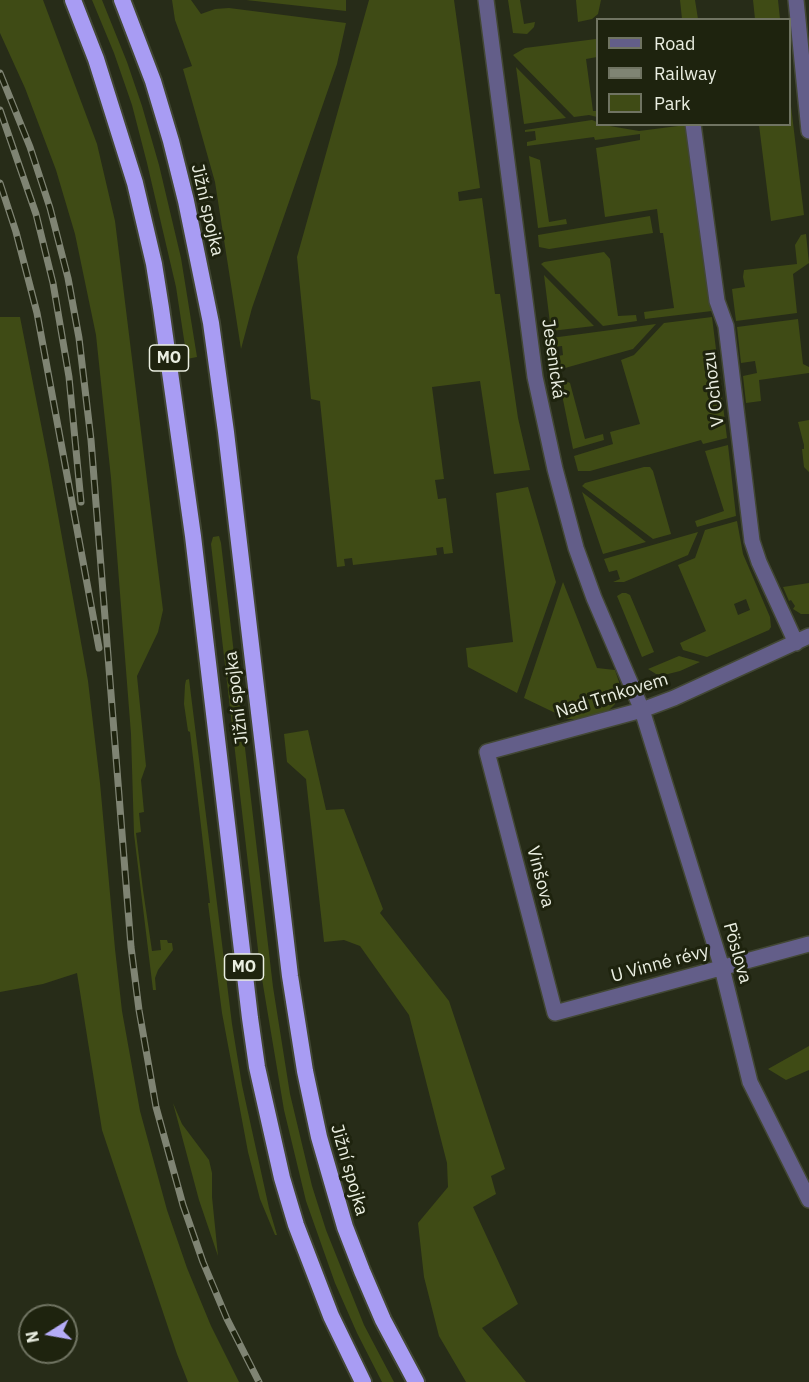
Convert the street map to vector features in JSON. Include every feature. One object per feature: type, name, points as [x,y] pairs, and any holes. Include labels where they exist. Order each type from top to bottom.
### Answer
[{"type":"highway","name":"Jižní spojka","points":[[73,0],[96,59],[132,172],[161,308],[193,536],[249,1018],[264,1098],[282,1178],[296,1225],[330,1316],[363,1382]]},
{"type":"highway","name":"Jižní spojka","points":[[122,0],[153,81],[171,141],[211,323],[290,975],[305,1071],[319,1137],[341,1216],[362,1271],[383,1320],[416,1382]]},
{"type":"street","name":"Jesenická","points":[[486,0],[535,377],[544,423],[576,548],[594,598],[642,710]]},
{"type":"street","points":[[796,0],[794,34],[809,131]]},
{"type":"street","name":"V Ochozu","points":[[693,126],[717,301],[726,326],[753,541],[759,562],[802,639]]},
{"type":"street","name":"Nad Trnkovem","points":[[487,752],[642,710],[674,698],[802,639]]},
{"type":"street","name":"Pöslova","points":[[642,710],[722,968],[750,1082],[809,1200]]},
{"type":"street","name":"Vinšova","points":[[487,752],[555,1012]]},
{"type":"street","name":"U Vinné révy","points":[[555,1012],[809,944]]},
{"type":"green space","points":[[0,0],[43,0],[97,144],[115,221],[163,610],[158,632],[137,676],[146,766],[141,780],[144,812],[139,813],[141,832],[136,833],[143,890],[152,951],[161,950],[160,940],[172,943],[173,950],[158,970],[155,978],[156,990],[153,990],[134,834],[131,734],[111,478],[96,335],[75,234],[56,170],[25,88],[0,33]]},
{"type":"green space","points":[[92,0],[102,0],[142,106],[159,165],[181,258],[197,357],[187,359],[176,287],[132,105]]},
{"type":"green space","points":[[172,0],[191,0],[201,14],[215,9],[229,8],[346,23],[337,64],[252,308],[241,349],[215,182],[183,69],[192,66],[175,20]]},
{"type":"green space","points":[[246,0],[346,0],[346,11]]},
{"type":"green space","points":[[369,0],[454,0],[480,188],[458,192],[459,201],[482,198],[495,294],[500,294],[518,418],[530,470],[494,474],[480,381],[432,387],[444,479],[435,480],[438,499],[446,498],[453,553],[444,554],[443,547],[436,548],[437,555],[353,565],[352,558],[344,559],[345,566],[337,567],[320,401],[311,399],[297,257]]},
{"type":"green space","points":[[508,0],[520,0],[524,24],[535,22],[534,27],[527,34],[513,33]]},
{"type":"green space","points":[[576,0],[601,0],[598,14],[592,19],[578,22]]},
{"type":"green space","points":[[680,0],[695,0],[698,18],[682,18]]},
{"type":"green space","points":[[753,0],[778,0],[780,18],[755,18]]},
{"type":"green space","points":[[596,39],[596,57],[586,59],[593,111],[596,111],[596,117],[589,115],[574,117],[513,55],[525,48]]},
{"type":"green space","points":[[516,67],[566,118],[524,124]]},
{"type":"green space","points":[[791,106],[804,215],[771,221],[759,126],[791,126]]},
{"type":"green space","points":[[592,120],[596,122],[596,126],[639,131],[686,126],[712,311],[645,319],[644,312],[674,308],[663,233],[660,233],[657,209],[605,217],[596,148],[640,140],[640,134],[595,140],[594,137],[527,146],[527,142],[536,140],[535,131],[525,132],[525,130]]},
{"type":"green space","points":[[529,156],[540,160],[549,222],[566,219],[567,224],[538,228]]},
{"type":"green space","points":[[650,216],[653,233],[549,249],[539,247],[538,235]]},
{"type":"green space","points":[[806,234],[809,263],[793,274],[797,313],[736,321],[732,289],[745,287],[744,270],[797,264],[795,245],[801,235]]},
{"type":"green space","points":[[604,252],[610,259],[618,316],[636,315],[637,321],[603,326],[541,264]]},
{"type":"green space","points":[[544,275],[594,326],[551,331]]},
{"type":"green space","points":[[0,317],[20,317],[88,681],[122,1011],[140,1111],[167,1210],[187,1268],[211,1326],[239,1382],[188,1382],[102,1130],[77,973],[43,984],[0,992]]},
{"type":"green space","points":[[712,317],[727,438],[703,444],[701,440],[590,471],[578,471],[574,456],[613,444],[610,432],[640,424],[621,360],[634,355],[664,323]]},
{"type":"green space","points":[[798,319],[803,364],[809,367],[809,373],[759,380],[761,401],[746,403],[743,376],[757,373],[755,361],[741,363],[737,327]]},
{"type":"green space","points":[[656,324],[633,349],[565,368],[556,365],[554,357],[563,355],[562,346],[553,347],[551,338]]},
{"type":"green space","points":[[559,380],[570,383],[585,439],[603,434],[604,440],[573,449]]},
{"type":"green space","points":[[809,420],[809,472],[804,467],[802,449],[804,445],[798,422]]},
{"type":"green space","points":[[728,445],[736,516],[697,527],[695,521],[724,511],[705,451]]},
{"type":"green space","points":[[650,467],[653,471],[671,534],[653,539],[582,486],[585,483]]},
{"type":"green space","points":[[528,487],[556,582],[517,693],[468,667],[466,648],[513,642],[496,493]]},
{"type":"green space","points":[[582,492],[646,542],[603,554]]},
{"type":"green space","points":[[737,521],[743,554],[770,617],[771,627],[769,630],[707,657],[683,650],[680,643],[706,631],[678,565],[695,558],[705,530]],"holes":[[[746,599],[750,610],[738,615],[734,604]]]},
{"type":"green space","points":[[698,532],[688,555],[624,582],[613,582],[620,579],[617,570],[609,572],[604,559]]},
{"type":"green space","points":[[219,536],[273,987],[290,1094],[312,1186],[326,1230],[364,1325],[394,1382],[382,1382],[335,1283],[306,1201],[284,1110],[260,967],[211,544],[213,537]]},
{"type":"green space","points":[[563,582],[597,668],[615,670],[619,682],[620,694],[615,704],[606,713],[586,719],[568,719],[524,698]]},
{"type":"green space","points":[[809,583],[809,614],[801,614],[793,609],[795,606],[791,600],[789,601],[783,587]]},
{"type":"green space","points":[[622,593],[630,595],[654,652],[642,657],[617,596]]},
{"type":"green space","points":[[679,656],[700,662],[664,675],[656,674],[648,669]]},
{"type":"green space","points":[[189,679],[232,1024],[242,1085],[277,1235],[275,1235],[260,1199],[248,1152],[222,1013],[190,732],[184,704],[186,680]]},
{"type":"green space","points":[[308,730],[326,810],[344,809],[383,909],[380,913],[449,1001],[505,1169],[491,1176],[496,1194],[473,1207],[518,1304],[482,1328],[526,1382],[466,1382],[439,1336],[424,1277],[418,1223],[448,1187],[447,1163],[409,1015],[360,946],[344,940],[324,942],[306,779],[287,762],[284,734]]},
{"type":"green space","points":[[809,1046],[809,1070],[786,1080],[768,1069]]},
{"type":"green space","points":[[173,1103],[182,1124],[209,1160],[218,1256],[199,1200]]},
{"type":"railway","points":[[0,73],[30,147],[50,208],[68,278],[79,338],[91,440],[131,947],[139,1010],[156,1107],[183,1205],[203,1262],[227,1319],[259,1382]]},
{"type":"railway","points":[[0,110],[36,214],[53,283],[69,377],[81,502]]},
{"type":"railway","points":[[0,183],[16,232],[37,313],[99,648]]}]
